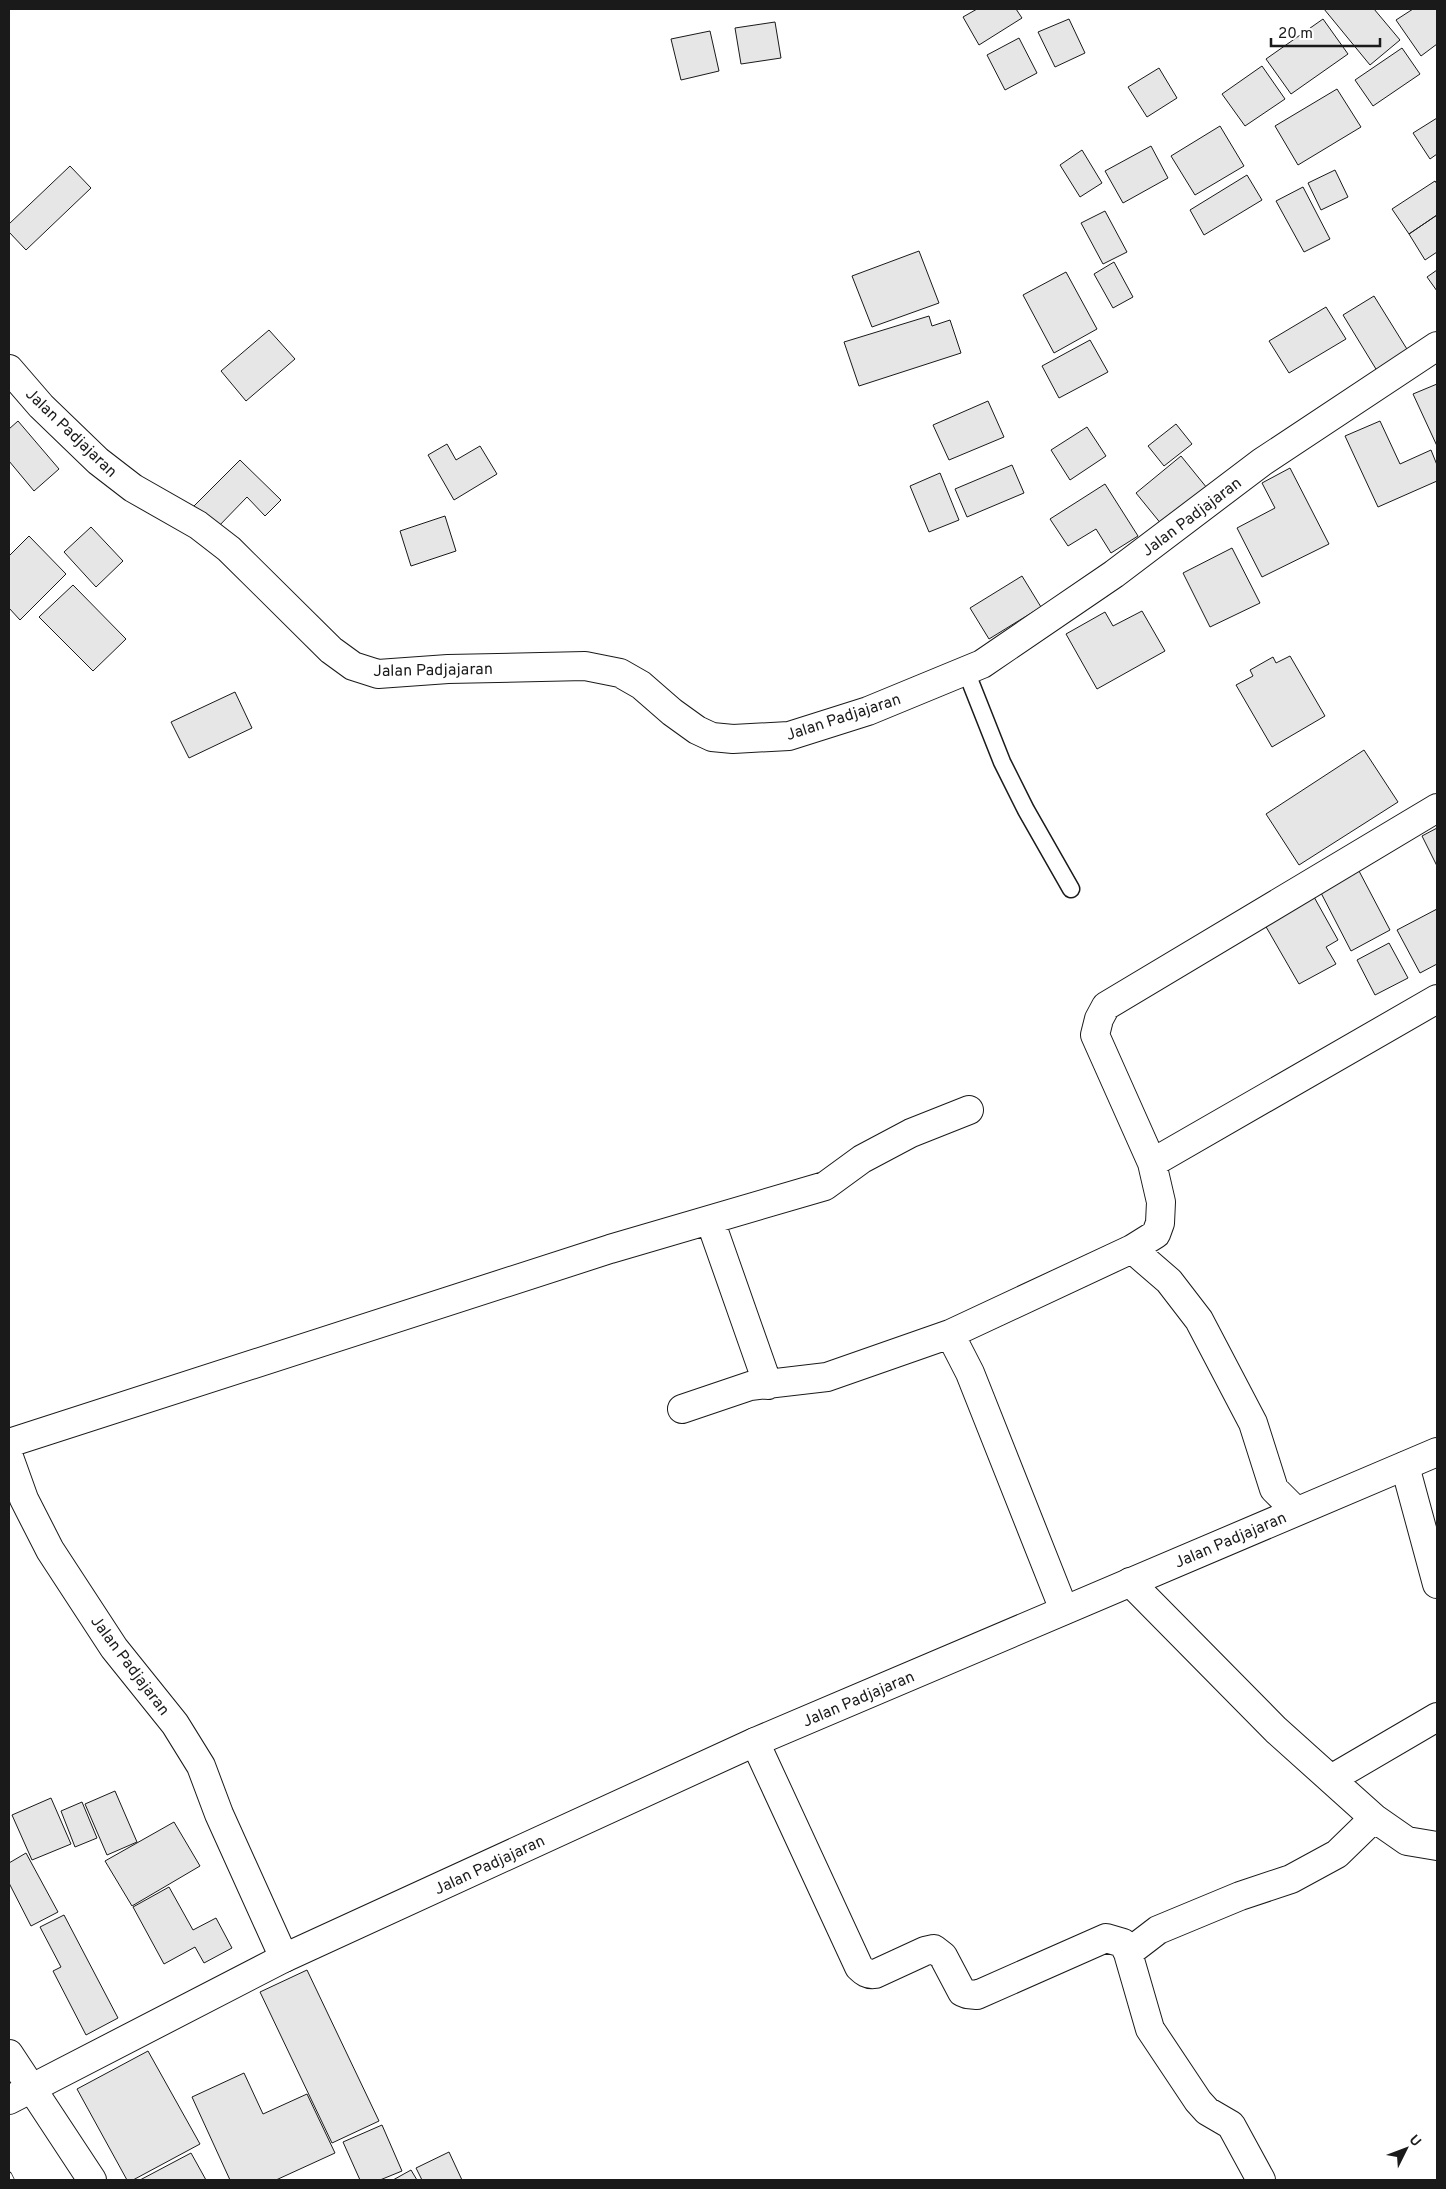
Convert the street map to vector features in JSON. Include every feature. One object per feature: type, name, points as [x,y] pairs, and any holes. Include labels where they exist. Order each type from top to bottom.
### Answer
[{"type":"street","name":"Jalan Padjajaran","points":[[9,369],[41,406],[98,461],[133,488],[198,525],[229,549],[330,650],[354,666],[378,674],[448,669],[585,666],[620,673],[641,686],[697,730],[712,737],[733,739],[789,736],[868,711],[982,664],[1114,574],[1262,462],[1437,346]]},
{"type":"street","points":[[682,1409],[750,1386],[827,1377],[950,1334],[1132,1250],[1156,1234],[1160,1222],[1161,1202],[1152,1164],[1095,1035],[1099,1020],[1106,1006],[1437,808]]},
{"type":"street","points":[[1152,1164],[1437,999]]},
{"type":"street","points":[[9,1443],[592,1256],[825,1186],[862,1159],[903,1137],[969,1110]]},
{"type":"street","points":[[710,1220],[768,1384]]},
{"type":"street","points":[[1132,1250],[1169,1281],[1199,1320],[1253,1423],[1274,1488],[1296,1511]]},
{"type":"street","points":[[950,1334],[970,1373],[1064,1610]]},
{"type":"street","name":"Jalan Padjajaran","points":[[20,2094],[284,1958],[755,1742],[1437,1452]]},
{"type":"street","name":"Jalan Padjajaran","points":[[9,1457],[24,1499],[50,1550],[114,1648],[175,1724],[201,1766],[219,1814],[284,1958]]},
{"type":"street","points":[[1405,1466],[1437,1584]]},
{"type":"street","points":[[1130,1582],[1276,1730],[1374,1818],[1407,1841],[1437,1846]]},
{"type":"street","points":[[1331,1779],[1437,1717]]},
{"type":"street","points":[[755,1742],[859,1967],[864,1972],[870,1975],[875,1974],[925,1951],[934,1949],[943,1956],[962,1992],[971,1995],[1106,1938],[1123,1943],[1128,1953],[1150,2029],[1198,2102],[1207,2111],[1231,2125],[1261,2180]]},
{"type":"street","points":[[1128,1953],[1158,1930],[1240,1896],[1291,1879],[1337,1854],[1374,1818]]},
{"type":"street","points":[[9,2054],[20,2094],[92,2180]]},
{"type":"lane","points":[[966,670],[1002,762],[1026,810],[1071,890]]},
{"type":"building","points":[[977,9],[1016,9],[1022,18],[979,45],[963,17]]},
{"type":"building","points":[[1324,9],[1374,9],[1400,40],[1370,65]]},
{"type":"building","points":[[1413,9],[1437,9],[1437,44],[1421,56],[1396,20]]},
{"type":"building","points":[[1069,19],[1085,53],[1055,67],[1038,32]]},
{"type":"building","points":[[1323,19],[1348,54],[1291,94],[1266,59]]},
{"type":"building","points":[[775,22],[781,58],[741,64],[735,28]]},
{"type":"building","points":[[710,31],[719,71],[681,80],[671,39]]},
{"type":"building","points":[[1019,38],[1037,73],[1005,90],[987,55]]},
{"type":"building","points":[[1402,48],[1420,74],[1373,106],[1355,80]]},
{"type":"building","points":[[1262,66],[1285,99],[1245,126],[1222,94]]},
{"type":"building","points":[[1159,68],[1177,98],[1147,117],[1128,87]]},
{"type":"building","points":[[1337,89],[1361,127],[1298,165],[1275,126]]},
{"type":"building","points":[[1437,118],[1437,154],[1430,159],[1413,133]]},
{"type":"building","points":[[1220,126],[1244,166],[1195,195],[1171,156]]},
{"type":"building","points":[[1151,146],[1168,178],[1123,203],[1105,171]]},
{"type":"building","points":[[1082,150],[1102,183],[1080,197],[1060,165]]},
{"type":"building","points":[[70,166],[91,188],[26,250],[9,232],[9,224]]},
{"type":"building","points":[[1335,170],[1348,197],[1321,210],[1308,183]]},
{"type":"building","points":[[1247,175],[1262,200],[1204,235],[1190,210]]},
{"type":"building","points":[[1435,181],[1437,184],[1437,215],[1409,234],[1392,209]]},
{"type":"building","points":[[1303,187],[1330,239],[1304,252],[1276,201]]},
{"type":"building","points":[[1105,211],[1127,252],[1103,264],[1081,223]]},
{"type":"building","points":[[1437,215],[1437,252],[1425,260],[1409,234]]},
{"type":"building","points":[[919,251],[939,303],[872,327],[852,276]]},
{"type":"building","points":[[1114,262],[1133,297],[1113,308],[1094,274]]},
{"type":"building","points":[[1437,270],[1437,291],[1427,277]]},
{"type":"building","points":[[1066,272],[1097,329],[1054,353],[1023,295]]},
{"type":"building","points":[[1374,296],[1410,354],[1379,374],[1343,315]]},
{"type":"building","points":[[1326,307],[1346,339],[1289,373],[1269,341]]},
{"type":"building","points":[[929,316],[932,326],[950,320],[961,353],[859,386],[844,342]]},
{"type":"building","points":[[269,330],[295,359],[246,401],[221,371]]},
{"type":"building","points":[[1090,340],[1108,372],[1059,398],[1042,366]]},
{"type":"building","points":[[1437,384],[1437,446],[1413,394]]},
{"type":"building","points":[[988,401],[1004,437],[949,460],[933,425]]},
{"type":"building","points":[[18,421],[59,469],[34,491],[9,461],[9,429]]},
{"type":"building","points":[[1380,421],[1400,464],[1431,450],[1437,465],[1437,481],[1378,507],[1345,436]]},
{"type":"building","points":[[1176,424],[1192,444],[1164,466],[1148,446]]},
{"type":"building","points":[[1087,427],[1106,456],[1070,480],[1051,450]]},
{"type":"building","points":[[447,444],[456,460],[480,446],[497,474],[454,500],[428,455]]},
{"type":"building","points":[[1181,456],[1207,488],[1162,525],[1136,493]]},
{"type":"building","points":[[240,460],[281,500],[265,516],[247,497],[216,529],[193,507]]},
{"type":"building","points":[[1012,465],[1024,493],[967,517],[955,489]]},
{"type":"building","points":[[1290,468],[1329,544],[1262,577],[1237,528],[1275,508],[1262,483]]},
{"type":"building","points":[[940,473],[959,520],[929,532],[910,486]]},
{"type":"building","points":[[1105,484],[1138,536],[1111,553],[1096,529],[1068,546],[1050,519]]},
{"type":"building","points":[[445,516],[456,551],[411,566],[400,531]]},
{"type":"building","points":[[91,527],[123,561],[96,587],[64,552]]},
{"type":"building","points":[[29,536],[66,574],[20,620],[9,608],[9,556]]},
{"type":"building","points":[[1232,548],[1260,603],[1210,627],[1183,573]]},
{"type":"building","points":[[1022,576],[1041,607],[989,639],[970,608]]},
{"type":"building","points":[[73,585],[126,639],[93,671],[39,617]]},
{"type":"building","points":[[1142,611],[1165,651],[1097,689],[1066,634],[1105,612],[1113,626]]},
{"type":"building","points":[[1290,656],[1325,716],[1272,747],[1236,685],[1253,676],[1250,670],[1273,657],[1276,663]]},
{"type":"building","points":[[235,692],[252,728],[189,758],[171,722]]},
{"type":"building","points":[[1364,750],[1398,802],[1299,865],[1266,814]]},
{"type":"building","points":[[1437,828],[1437,866],[1422,836]]},
{"type":"building","points":[[1359,871],[1390,930],[1351,951],[1320,891]]},
{"type":"building","points":[[1314,897],[1338,940],[1326,947],[1336,964],[1299,984],[1265,925]]},
{"type":"building","points":[[1437,909],[1437,964],[1420,973],[1397,930]]},
{"type":"building","points":[[1389,943],[1408,978],[1375,995],[1357,960]]},
{"type":"building","points":[[115,1791],[137,1842],[107,1855],[85,1804]]},
{"type":"building","points":[[51,1798],[71,1844],[32,1860],[12,1815]]},
{"type":"building","points":[[82,1802],[97,1838],[75,1847],[61,1811]]},
{"type":"building","points":[[174,1822],[200,1866],[132,1906],[105,1861]]},
{"type":"building","points":[[26,1853],[58,1912],[31,1926],[9,1883],[9,1863]]},
{"type":"building","points":[[169,1887],[193,1930],[216,1918],[232,1948],[204,1963],[195,1947],[164,1964],[133,1907]]},
{"type":"building","points":[[64,1915],[118,2018],[86,2035],[53,1971],[61,1967],[40,1927]]},
{"type":"building","points":[[307,1970],[379,2121],[332,2143],[260,1992]]},
{"type":"building","points":[[148,2051],[200,2144],[133,2180],[127,2180],[77,2089]]},
{"type":"building","points":[[244,2073],[263,2114],[307,2094],[335,2153],[276,2180],[230,2180],[192,2097]]},
{"type":"building","points":[[382,2125],[402,2171],[380,2180],[360,2180],[343,2142]]},
{"type":"building","points":[[449,2152],[462,2180],[422,2180],[416,2168]]},
{"type":"building","points":[[191,2153],[206,2180],[140,2180]]},
{"type":"building","points":[[411,2170],[417,2180],[393,2180]]},
{"type":"railway","points":[[9,2174],[12,2180]]}]
